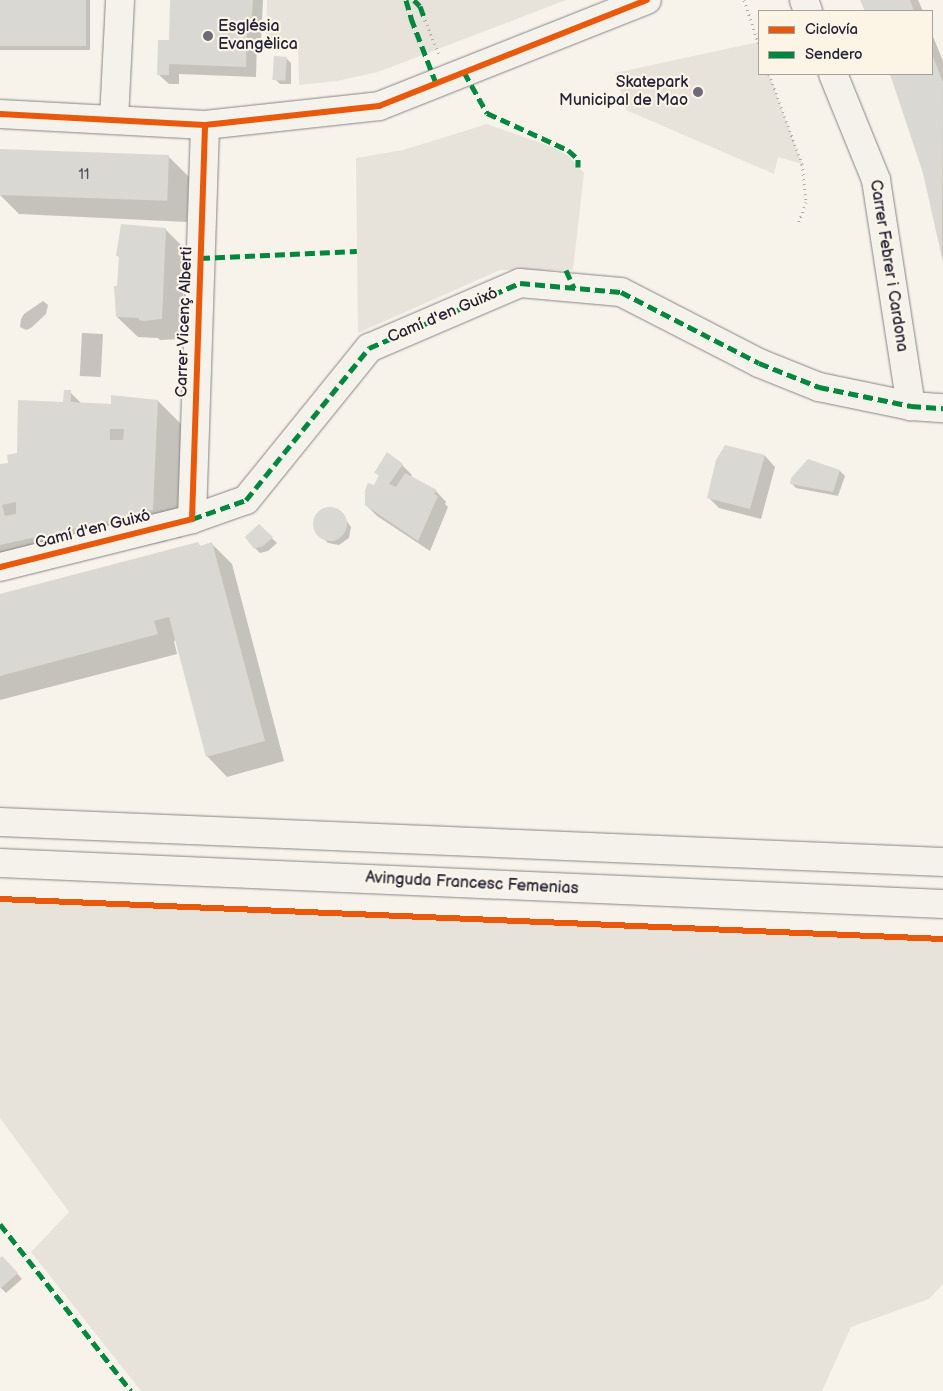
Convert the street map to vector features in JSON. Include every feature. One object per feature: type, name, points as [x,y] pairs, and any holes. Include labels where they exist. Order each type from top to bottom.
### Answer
[{"type":"street","points":[[114,119],[120,0]]},
{"type":"street","points":[[0,114],[205,125],[379,106],[647,0]]},
{"type":"street","name":"Carrer Febrer i Cardona","points":[[833,75],[876,180],[911,406]]},
{"type":"street","name":"Carrer Vicenç Alberti","points":[[192,519],[205,125]]},
{"type":"street","name":"Camí d'en Guixó","points":[[0,567],[192,519],[246,500],[369,348],[520,284],[570,279],[621,292],[759,363],[819,387],[911,406],[943,408]]},
{"type":"street","points":[[0,822],[943,862]]},
{"type":"street","name":"Avinguda Francesc Femenias","points":[[0,863],[943,904]]},
{"type":"path","points":[[744,0],[758,43]]},
{"type":"path","points":[[425,20],[449,78]]},
{"type":"path","points":[[769,75],[802,164],[806,202],[798,224]]},
{"type":"shaded area","points":[[267,0],[566,0],[378,72],[337,81],[299,85],[298,45],[266,44]]},
{"type":"shaded area","name":"Skatepark Municipal de Mao","points":[[758,42],[758,75],[769,75],[802,164],[778,157],[774,174],[626,110],[615,73]]},
{"type":"shaded area","points":[[487,124],[552,147],[569,156],[584,173],[573,270],[500,270],[358,333],[356,158],[403,150]]},
{"type":"shaded area","points":[[43,301],[48,305],[46,314],[31,328],[26,330],[20,327],[24,314]]},
{"type":"shaded area","points":[[82,333],[103,334],[101,377],[80,376]]},
{"type":"shaded area","points":[[0,897],[943,940],[943,1284],[929,1299],[851,1327],[822,1391],[141,1391],[31,1252],[69,1212],[0,1118]]},
{"type":"building","points":[[0,0],[86,0],[86,46],[0,46]]},
{"type":"building","name":"Església Evangèlica","points":[[170,0],[253,0],[251,32],[247,32],[246,67],[169,64],[169,75],[157,75],[158,40],[169,40]]},
{"type":"building","points":[[860,0],[910,0],[914,10],[865,10]]},
{"type":"building","points":[[274,56],[287,57],[285,81],[272,80]]},
{"type":"building","points":[[933,57],[943,82],[942,258],[923,173],[890,75],[933,75]]},
{"type":"building","points":[[0,149],[169,155],[167,201],[0,195]]},
{"type":"building","points":[[121,224],[166,228],[162,319],[143,321],[139,320],[139,318],[116,317],[114,286],[117,286],[119,256],[116,256]]},
{"type":"building","points":[[64,390],[71,390],[71,402],[111,404],[111,395],[158,400],[153,510],[140,511],[140,514],[0,545],[0,464],[8,463],[7,455],[17,453],[18,400],[63,402]],"holes":[[[110,429],[124,429],[123,440],[110,440]],[[16,502],[16,514],[5,516],[2,505]]]},
{"type":"building","points":[[725,445],[765,455],[750,509],[707,498],[716,460]]},
{"type":"building","points":[[387,452],[403,464],[389,484],[396,487],[405,473],[437,490],[434,494],[438,496],[418,541],[365,505],[365,490],[368,483],[374,485],[379,475],[374,473]]},
{"type":"building","points":[[808,459],[840,470],[833,492],[790,484],[791,478]]},
{"type":"building","points":[[330,507],[337,508],[342,512],[346,517],[346,531],[342,536],[337,540],[330,541],[323,540],[318,536],[314,531],[313,524],[314,517],[318,512],[323,508]]},
{"type":"building","points":[[259,524],[273,537],[263,546],[254,549],[245,537]]},
{"type":"building","points":[[198,542],[200,546],[212,542],[265,741],[206,757],[169,617],[154,621],[158,634],[0,676],[0,594]]},
{"type":"building","points":[[2,1256],[18,1273],[0,1289],[0,1258]]},
{"type":"marked path","points":[[406,0],[436,83]]},
{"type":"marked path","points":[[414,0],[420,6],[425,20]]},
{"type":"marked path","points":[[464,72],[487,113],[568,150],[578,159],[578,167]]},
{"type":"marked path","points":[[200,258],[357,251]]},
{"type":"marked path","points":[[566,270],[574,288]]},
{"type":"marked path","points":[[192,519],[246,500],[369,348],[520,283],[621,292],[759,363],[819,387],[911,406],[943,408]]},
{"type":"marked path","points":[[0,1224],[131,1391]]},
{"type":"cycle path","points":[[0,114],[205,125],[379,106],[647,0]]},
{"type":"cycle path","points":[[0,567],[192,519],[205,125]]},
{"type":"cycle path","points":[[0,899],[943,939]]},
{"type":"place","name":"Església Evangèlica","points":[[208,36]]},
{"type":"place","name":"Skatepark Municipal de Mao","points":[[698,92]]}]
